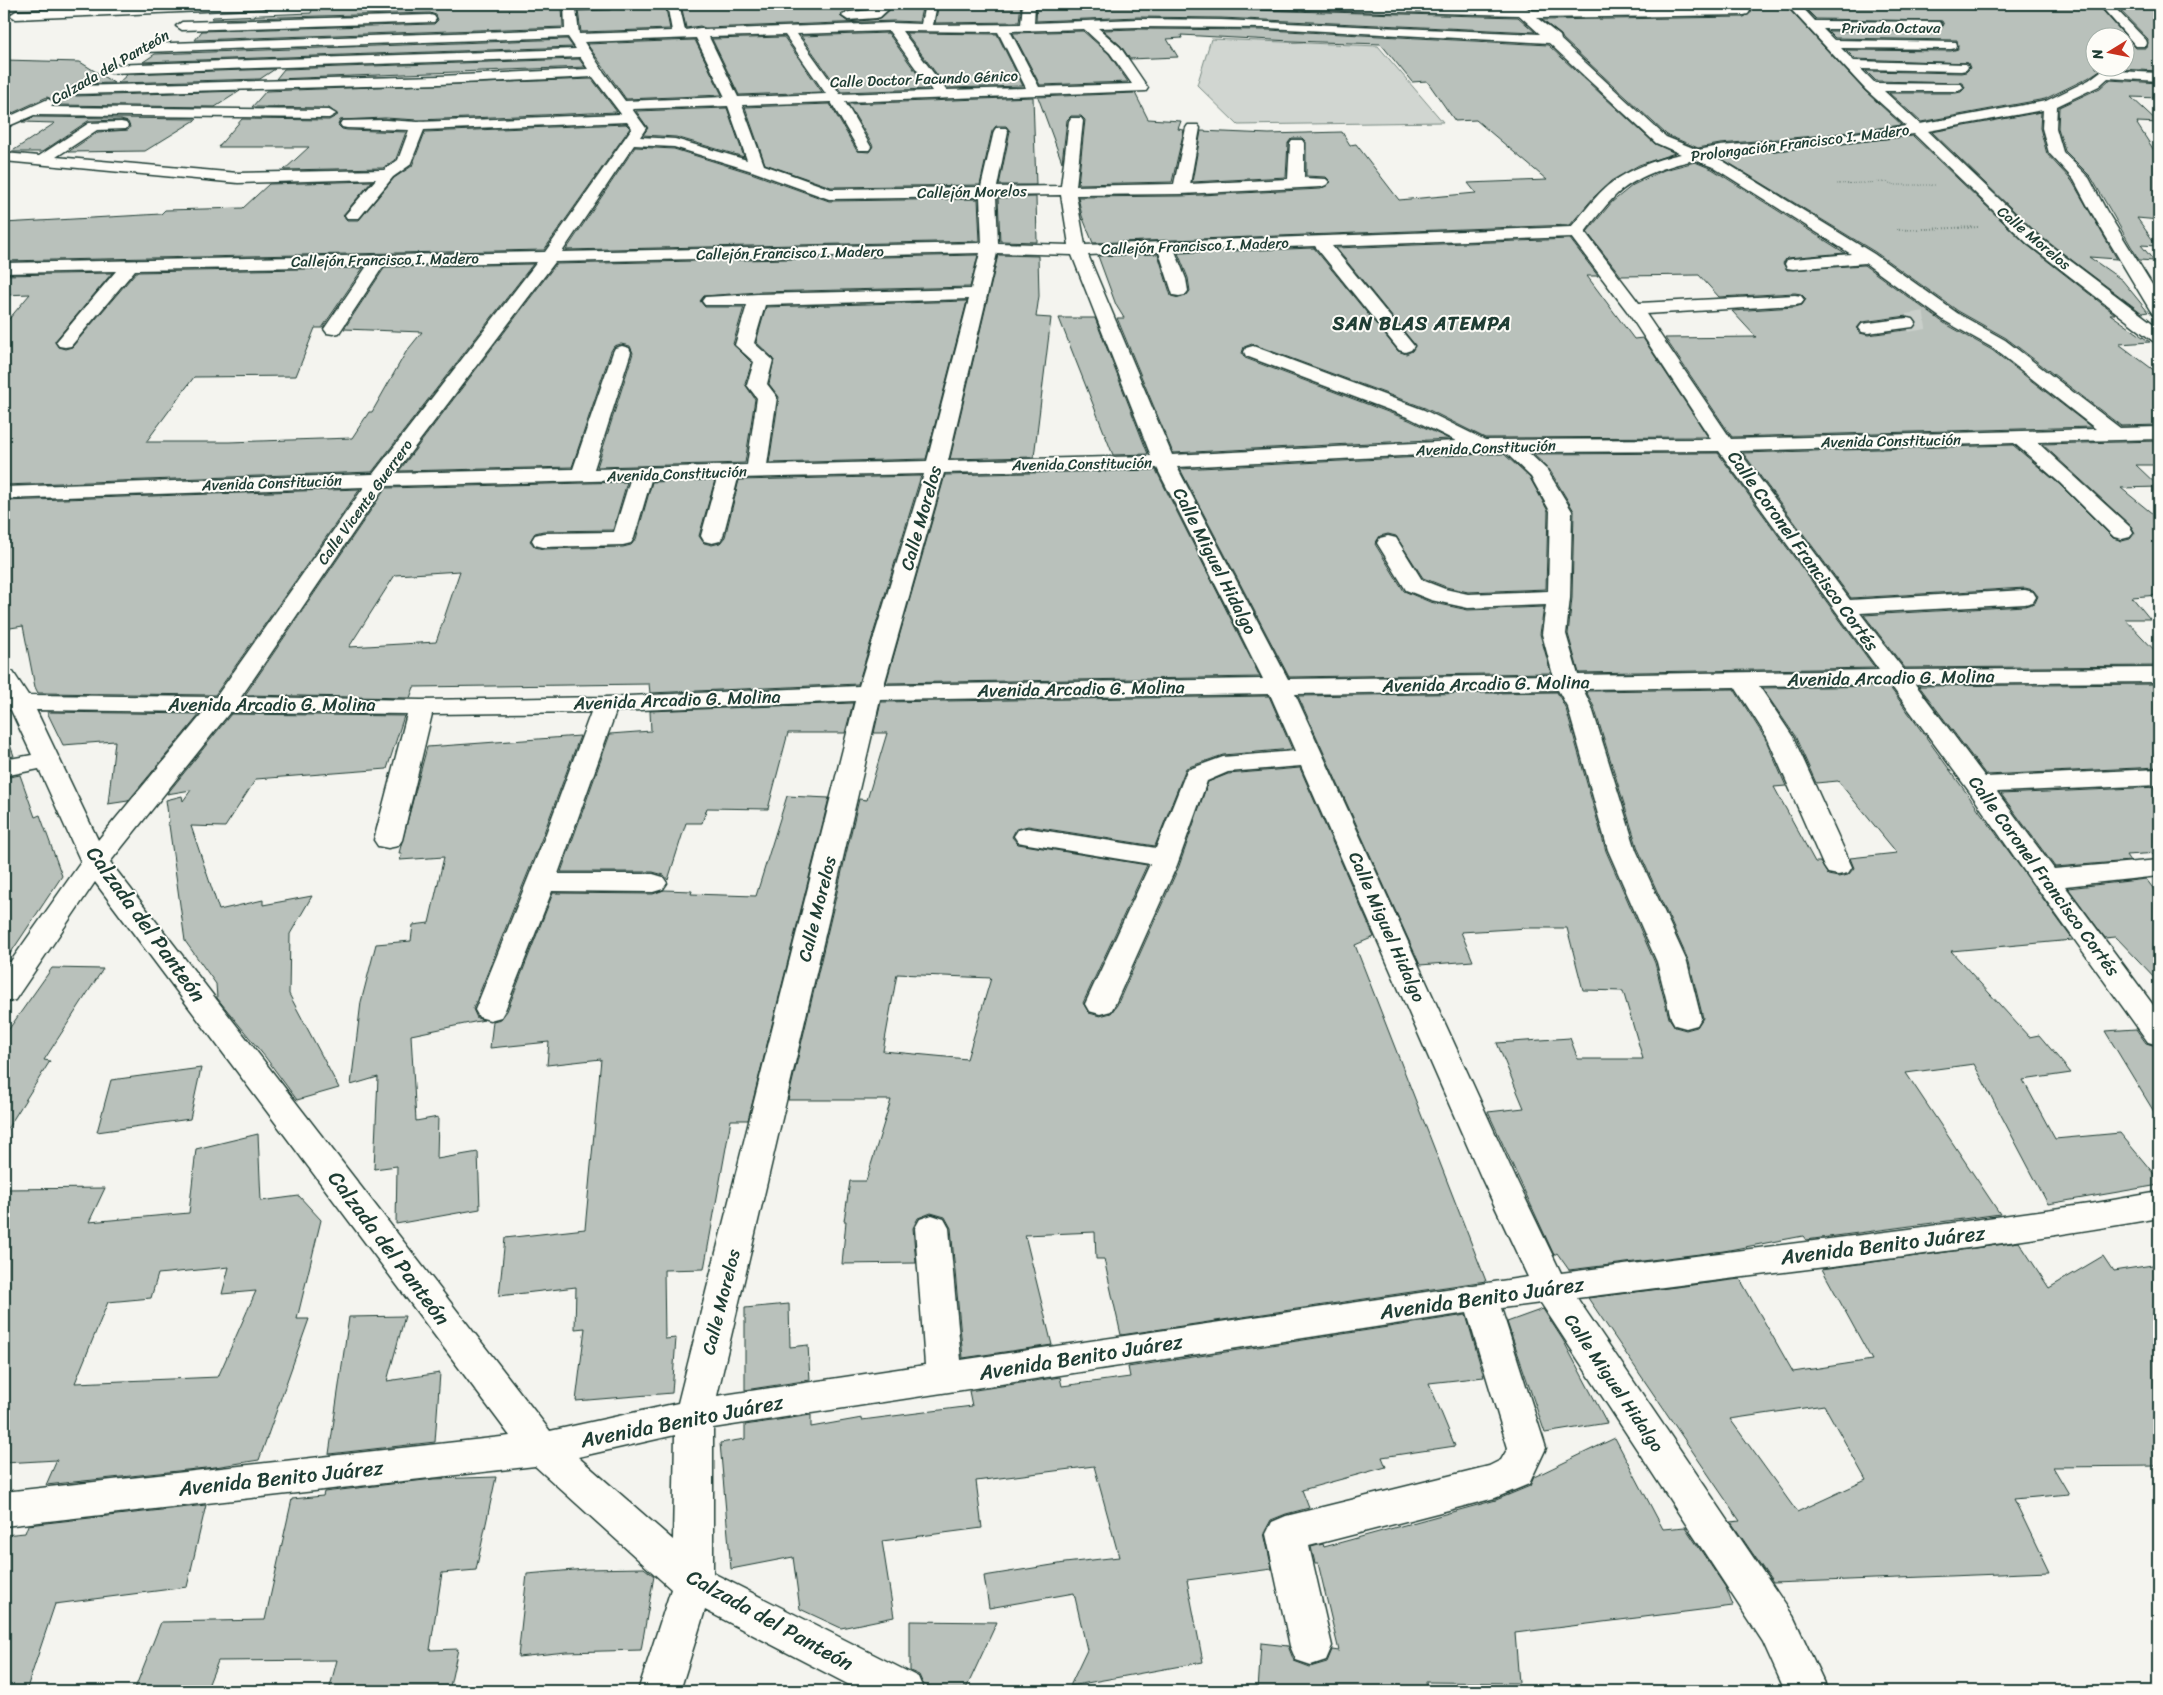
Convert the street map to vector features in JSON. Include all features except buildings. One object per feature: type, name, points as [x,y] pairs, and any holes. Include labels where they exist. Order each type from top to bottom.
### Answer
[{"type":"street","points":[[16,15],[271,4]]},
{"type":"street","points":[[111,69],[572,23],[610,4]]},
{"type":"street","points":[[673,4],[679,33]]},
{"type":"street","points":[[818,17],[876,14],[888,4]]},
{"type":"street","points":[[926,29],[931,4]]},
{"type":"street","points":[[1027,27],[1028,4]]},
{"type":"street","points":[[1248,4],[1522,10],[1744,12]]},
{"type":"street","name":"Calle Morelos","points":[[1792,4],[1871,88],[1917,129],[2017,226],[2159,337]]},
{"type":"street","points":[[2105,4],[2141,43]]},
{"type":"street","name":"Calzada del Panteón","points":[[4,124],[67,94],[213,6]]},
{"type":"street","points":[[1522,10],[1661,140],[1718,164],[1868,258],[1951,317],[1999,344],[2115,434]]},
{"type":"street","points":[[1105,25],[1109,11]]},
{"type":"street","points":[[112,12],[131,13],[154,23]]},
{"type":"street","points":[[173,31],[441,18]]},
{"type":"street","points":[[145,48],[572,23],[679,33],[787,22],[926,29],[1105,25],[1172,18],[1283,26],[1551,36],[1568,33]]},
{"type":"street","points":[[787,22],[864,146]]},
{"type":"street","points":[[572,23],[597,73],[639,128],[632,141]]},
{"type":"street","name":"Calle Doctor Facundo Génico","points":[[347,124],[418,126],[628,112],[732,100],[1141,88],[1115,50],[1087,25]]},
{"type":"street","points":[[1811,25],[1936,25]]},
{"type":"street","points":[[893,27],[941,93]]},
{"type":"street","points":[[1002,28],[1034,92]]},
{"type":"street","points":[[700,32],[732,100],[756,168]]},
{"type":"street","points":[[2136,48],[2153,36]]},
{"type":"street","name":"Privada Octava","points":[[1831,44],[1951,45]]},
{"type":"street","points":[[1850,65],[1961,67]]},
{"type":"street","points":[[67,94],[597,73]]},
{"type":"street","points":[[2136,74],[2159,77]]},
{"type":"street","name":"Prolongación Francisco I. Madero","points":[[1576,232],[1610,192],[1640,173],[1666,161],[1696,154],[1917,129],[2050,104],[2099,78]]},
{"type":"street","points":[[1871,88],[1956,88]]},
{"type":"street","points":[[2050,104],[2049,128],[2056,153],[2081,178],[2159,310]]},
{"type":"street","points":[[32,111],[329,114]]},
{"type":"street","points":[[42,160],[94,126],[285,127],[298,115]]},
{"type":"street","name":"Calle Miguel Hidalgo","points":[[1076,121],[1068,191],[1078,250],[1164,462],[1279,686],[1498,1177],[1550,1288],[1778,1629],[1807,1691]]},
{"type":"street","points":[[353,215],[388,174],[405,162],[418,126]]},
{"type":"street","points":[[1181,189],[1193,128]]},
{"type":"street","name":"Calle Morelos","points":[[659,1691],[693,1583],[694,1415],[869,693],[936,467],[990,248],[988,192],[1001,130]]},
{"type":"street","points":[[1661,140],[1666,161]]},
{"type":"street","name":"Callejón Morelos","points":[[632,141],[675,143],[756,168],[829,194],[1181,189],[1321,182]]},
{"type":"street","name":"Calle Vicente Guerrero","points":[[4,993],[94,862],[223,706],[379,480],[549,258],[632,141]]},
{"type":"street","points":[[1296,182],[1297,143]]},
{"type":"street","points":[[4,157],[238,178],[388,174]]},
{"type":"street","name":"Callejón Francisco I. Madero","points":[[4,268],[990,248],[1078,250],[1576,232]]},
{"type":"street","name":"Calle Coronel Francisco Cortés","points":[[1576,232],[1634,309],[1725,445],[1978,785],[2044,879],[2159,1035]]},
{"type":"street","points":[[1320,242],[1404,346]]},
{"type":"street","points":[[1165,247],[1177,279],[1179,291]]},
{"type":"street","points":[[1793,264],[1868,258]]},
{"type":"street","points":[[333,329],[380,260]]},
{"type":"street","points":[[65,342],[130,264]]},
{"type":"street","points":[[711,301],[979,294]]},
{"type":"street","points":[[756,471],[767,397],[757,385],[764,360],[744,345],[758,300]]},
{"type":"street","points":[[1634,309],[1795,300]]},
{"type":"street","points":[[1926,320],[1951,317]]},
{"type":"street","points":[[1868,328],[1908,323]]},
{"type":"street","points":[[582,476],[622,352]]},
{"type":"street","points":[[1253,352],[1418,414],[1483,446]]},
{"type":"street","name":"Avenida Constitución","points":[[4,492],[379,480],[1164,462],[1483,446],[1725,445],[2159,433]]},
{"type":"street","points":[[2018,437],[2067,479],[2122,532]]},
{"type":"street","points":[[1510,446],[1540,474],[1560,511],[1559,598],[1554,634],[1568,684],[1580,708],[1622,850],[1672,962],[1686,1018]]},
{"type":"street","points":[[712,536],[729,472]]},
{"type":"street","points":[[543,540],[622,538],[642,474]]},
{"type":"street","points":[[1388,543],[1414,585],[1439,595],[1468,601],[1559,598]]},
{"type":"street","points":[[1844,607],[2025,597]]},
{"type":"street","name":"Avenida Arcadio G. Molina","points":[[9,694],[223,706],[420,707],[606,704],[869,693],[1279,686],[1568,684],[1897,677],[2159,675]]},
{"type":"street","points":[[1742,680],[1780,737],[1838,867]]},
{"type":"street","name":"Calzada del Panteón","points":[[9,694],[48,760],[94,862],[542,1448],[693,1583],[903,1691]]},
{"type":"street","points":[[490,1010],[606,704]]},
{"type":"street","points":[[388,840],[420,707]]},
{"type":"street","points":[[1100,1004],[1165,858],[1196,776],[1223,765],[1310,757]]},
{"type":"street","points":[[4,768],[48,760]]},
{"type":"street","points":[[1978,785],[2159,777]]},
{"type":"street","points":[[1028,836],[1165,858]]},
{"type":"street","points":[[2044,879],[2159,868]]},
{"type":"street","points":[[540,882],[653,883]]},
{"type":"street","name":"Avenida Benito Juárez","points":[[4,1509],[542,1448],[694,1415],[1480,1297],[1909,1242],[2096,1216],[2159,1205]]},
{"type":"street","points":[[932,1228],[944,1378]]},
{"type":"street","points":[[1311,1646],[1286,1534],[1495,1481],[1515,1472],[1527,1448],[1480,1297]]},
{"type":"path","points":[[1837,184],[1886,182],[1895,185],[1973,184]]},
{"type":"path","points":[[1896,230],[2017,226]]},
{"type":"shaded area","points":[[4,4],[216,4],[4,13]]},
{"type":"shaded area","points":[[1211,39],[1378,46],[1443,122],[1238,125],[1197,85]]},
{"type":"tunnel","points":[[1907,323],[1926,320]]},
{"type":"district","name":"SAN BLAS ATEMPA","points":[[1422,323]]}]
